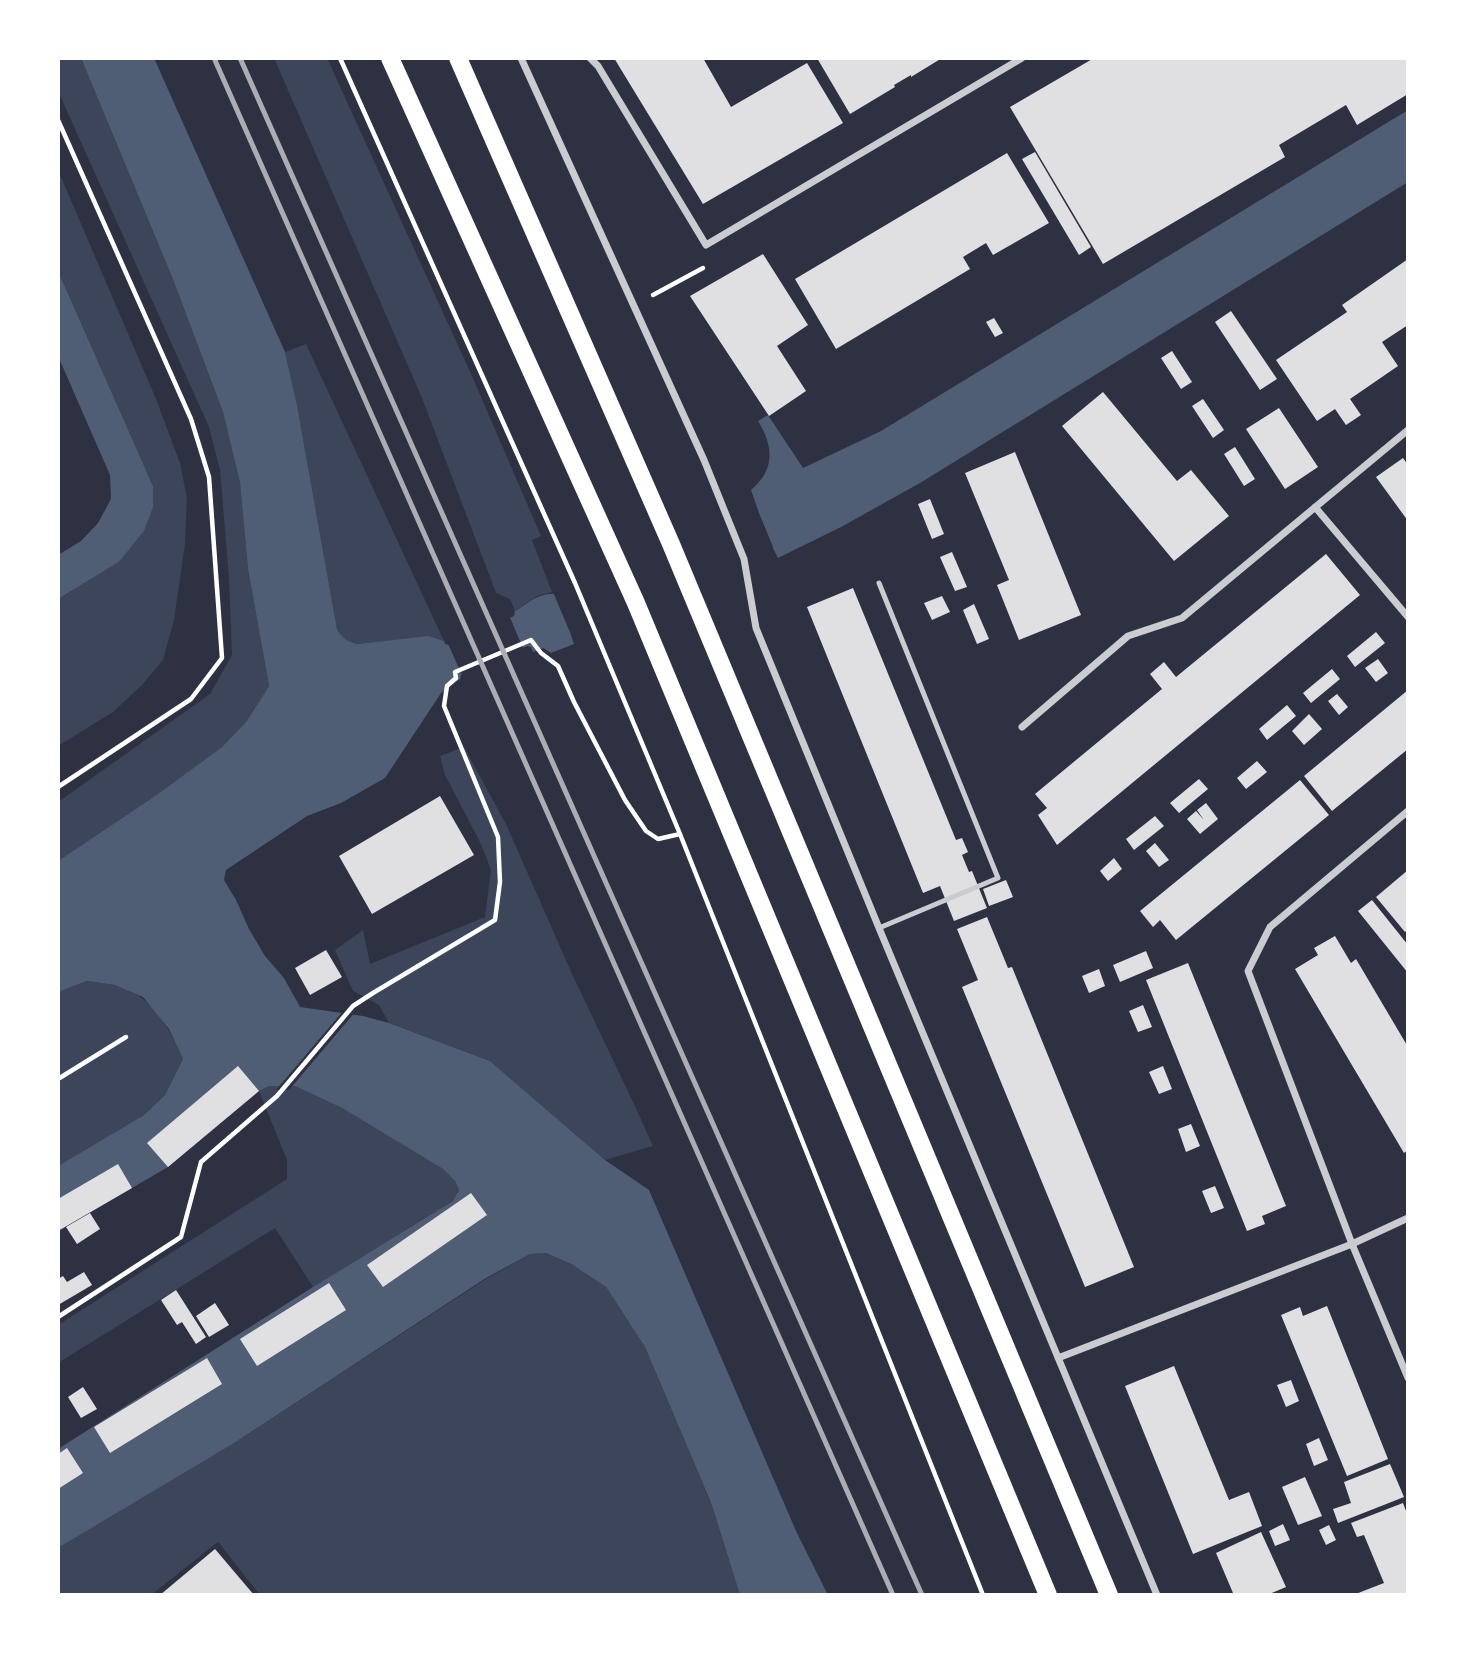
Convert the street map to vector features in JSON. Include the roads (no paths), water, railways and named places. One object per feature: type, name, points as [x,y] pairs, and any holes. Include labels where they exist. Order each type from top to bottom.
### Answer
[{"type":"main road","points":[[390,58],[636,603],[1048,1595]]},
{"type":"main road","points":[[458,58],[671,544],[1109,1595]]},
{"type":"street","points":[[521,58],[662,366],[728,520],[744,559],[756,628],[1157,1595]]},
{"type":"street","points":[[590,58],[598,66],[706,245],[1022,58]]},
{"type":"street","points":[[1022,727],[1128,636],[1182,618],[1408,430]]},
{"type":"street","points":[[1315,507],[1408,617]]},
{"type":"street","points":[[1408,811],[1270,927],[1248,971],[1352,1244],[1408,1378]]},
{"type":"street","points":[[1058,1358],[1352,1244],[1408,1218]]},
{"type":"lane","points":[[879,583],[998,878],[879,928]]},
{"type":"railway","points":[[214,58],[893,1595]]},
{"type":"railway","points":[[240,58],[922,1595]]}]
